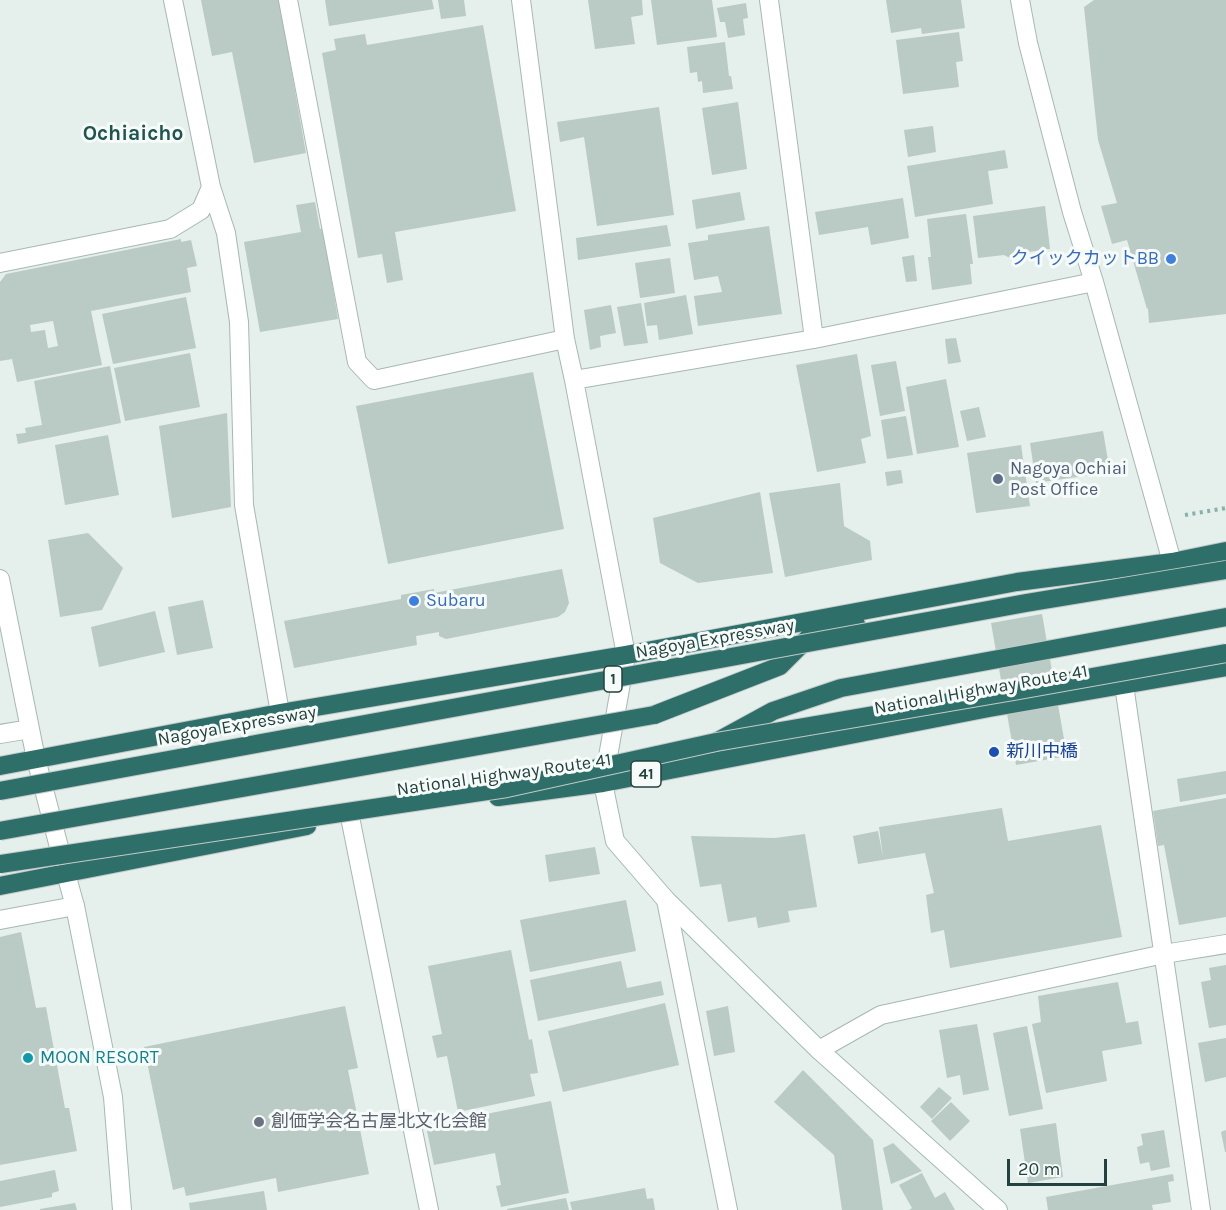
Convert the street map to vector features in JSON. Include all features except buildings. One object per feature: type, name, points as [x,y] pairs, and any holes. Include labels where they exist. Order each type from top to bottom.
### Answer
[{"type":"highway","points":[[0,766],[280,713],[626,655],[1017,582],[1172,562],[1226,551]]},
{"type":"highway","name":"Nagoya Expressway","points":[[0,791],[1026,603],[1226,570]]},
{"type":"highway","points":[[0,831],[654,715],[780,666],[813,633],[998,595],[1017,582]]},
{"type":"highway","points":[[716,742],[773,711],[841,688],[1226,617]]},
{"type":"highway","points":[[0,864],[507,788],[716,742],[1226,653]]},
{"type":"highway","name":"National Highway Route 41","points":[[0,886],[350,817],[603,783],[989,708],[1226,667]]},
{"type":"street","points":[[173,0],[211,187],[226,233],[239,322],[244,505],[280,713]]},
{"type":"street","points":[[288,0],[357,362],[374,380],[565,339]]},
{"type":"street","points":[[521,0],[565,339],[626,655],[603,783],[615,841],[666,900],[819,1050],[998,1210]]},
{"type":"street","points":[[769,0],[814,339]]},
{"type":"street","points":[[1020,0],[1028,43],[1072,212],[1094,282],[1172,562]]},
{"type":"street","points":[[0,263],[170,229],[201,210],[211,187]]},
{"type":"street","points":[[574,380],[814,339],[1094,282]]},
{"type":"street","points":[[0,579],[36,759],[75,906],[113,1097],[122,1210]]},
{"type":"street","points":[[1124,685],[1201,1210]]},
{"type":"street","points":[[0,734],[30,729]]},
{"type":"street","points":[[350,817],[429,1210]]},
{"type":"street","points":[[666,900],[728,1210]]},
{"type":"street","points":[[0,920],[75,906]]},
{"type":"street","points":[[819,1050],[881,1015],[1164,954],[1226,944]]},
{"type":"path","points":[[1160,520],[1226,508]]},
{"type":"place","name":"クイックカットBB","points":[[1171,259]]},
{"type":"place","name":"Nagoya Ochiai Post Office","points":[[998,479]]},
{"type":"place","name":"Subaru","points":[[414,601]]},
{"type":"place","name":"新川中橋","points":[[994,752]]},
{"type":"place","name":"MOON RESORT","points":[[28,1058]]},
{"type":"place","name":"創価学会名古屋北文化会館","points":[[259,1122]]},
{"type":"district","name":"Ochiaicho","points":[[133,134]]}]
